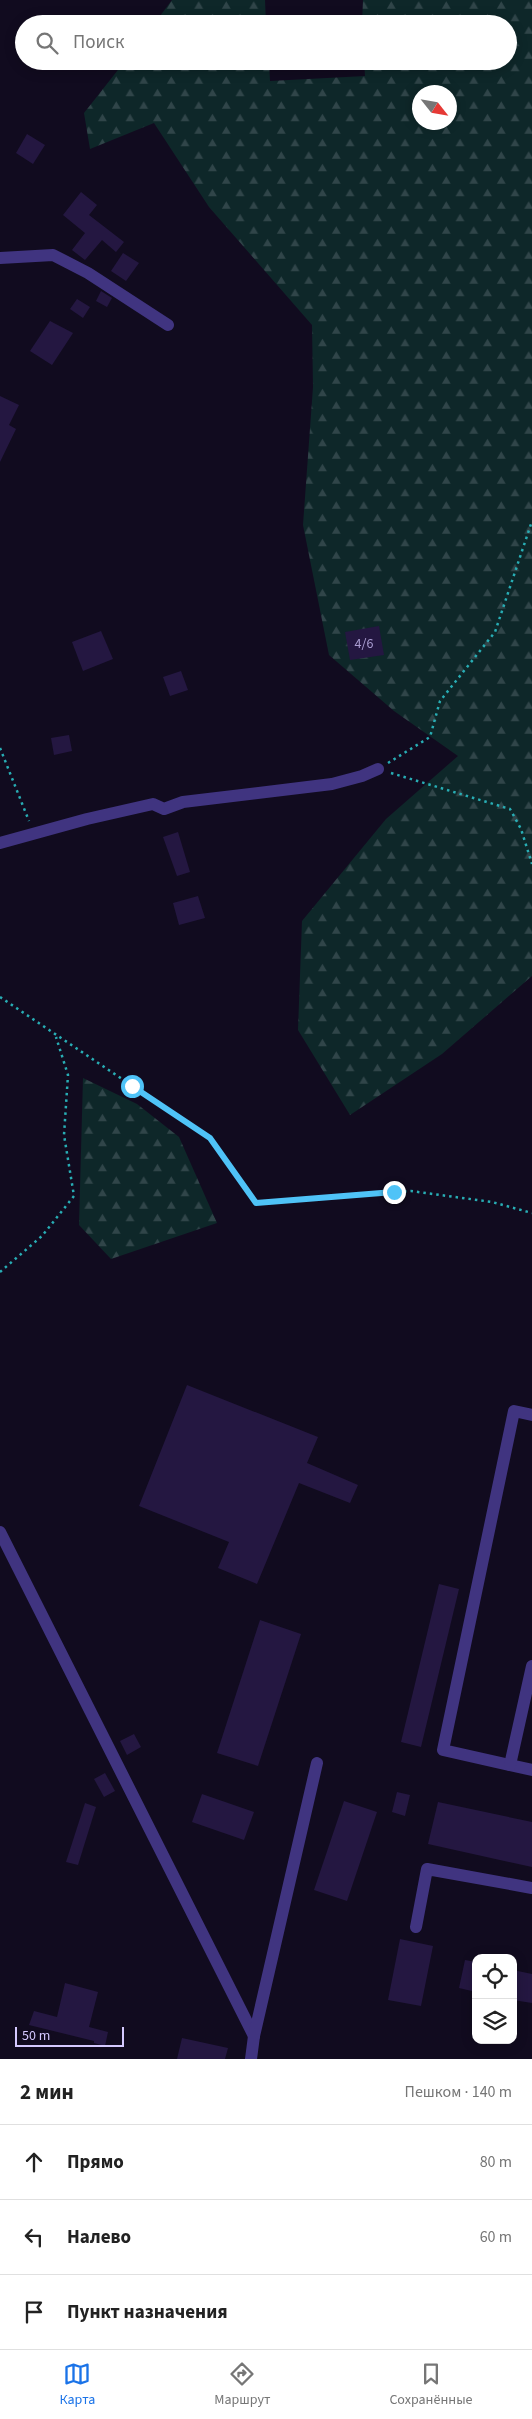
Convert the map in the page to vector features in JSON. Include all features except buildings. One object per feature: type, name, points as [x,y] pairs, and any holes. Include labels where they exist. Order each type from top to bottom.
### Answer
[{"type":"street","points":[[0,258],[53,255],[88,273],[168,325]]},
{"type":"street","points":[[0,843],[87,819],[153,804],[164,809],[191,801],[332,784],[362,776],[378,769]]},
{"type":"street","points":[[532,1415],[514,1411],[443,1750],[532,1770]]},
{"type":"street","points":[[0,1532],[170,1873],[254,2036]]},
{"type":"street","points":[[510,1765],[532,1666]]},
{"type":"street","points":[[251,2059],[254,2036],[317,1763]]},
{"type":"street","points":[[416,1927],[427,1868],[532,1888]]},
{"type":"path","points":[[378,769],[430,737],[440,701],[496,632],[532,521]]},
{"type":"path","points":[[0,748],[34,834]]},
{"type":"path","points":[[378,769],[510,809],[521,829],[532,864]]},
{"type":"path","points":[[0,997],[210,1138],[256,1203],[411,1190],[492,1202],[532,1213]]},
{"type":"path","points":[[0,1272],[42,1236],[74,1196],[64,1135],[68,1075],[55,1035]]},
{"type":"green space","points":[[172,0],[265,0],[266,15],[161,15]]},
{"type":"green space","points":[[363,0],[532,0],[532,976],[442,1054],[350,1115],[298,1030],[302,921],[386,819],[458,756],[394,711],[329,655],[303,525],[313,387],[312,325],[209,207],[154,123],[90,149],[84,113],[118,70],[269,70],[270,81],[365,76],[365,70],[517,70],[517,15],[362,15]]},
{"type":"green space","points":[[83,1078],[137,1104],[179,1137],[217,1223],[111,1259],[79,1225]]},
{"type":"route","points":[[132,1086],[210,1138],[256,1203],[394,1192]]}]
